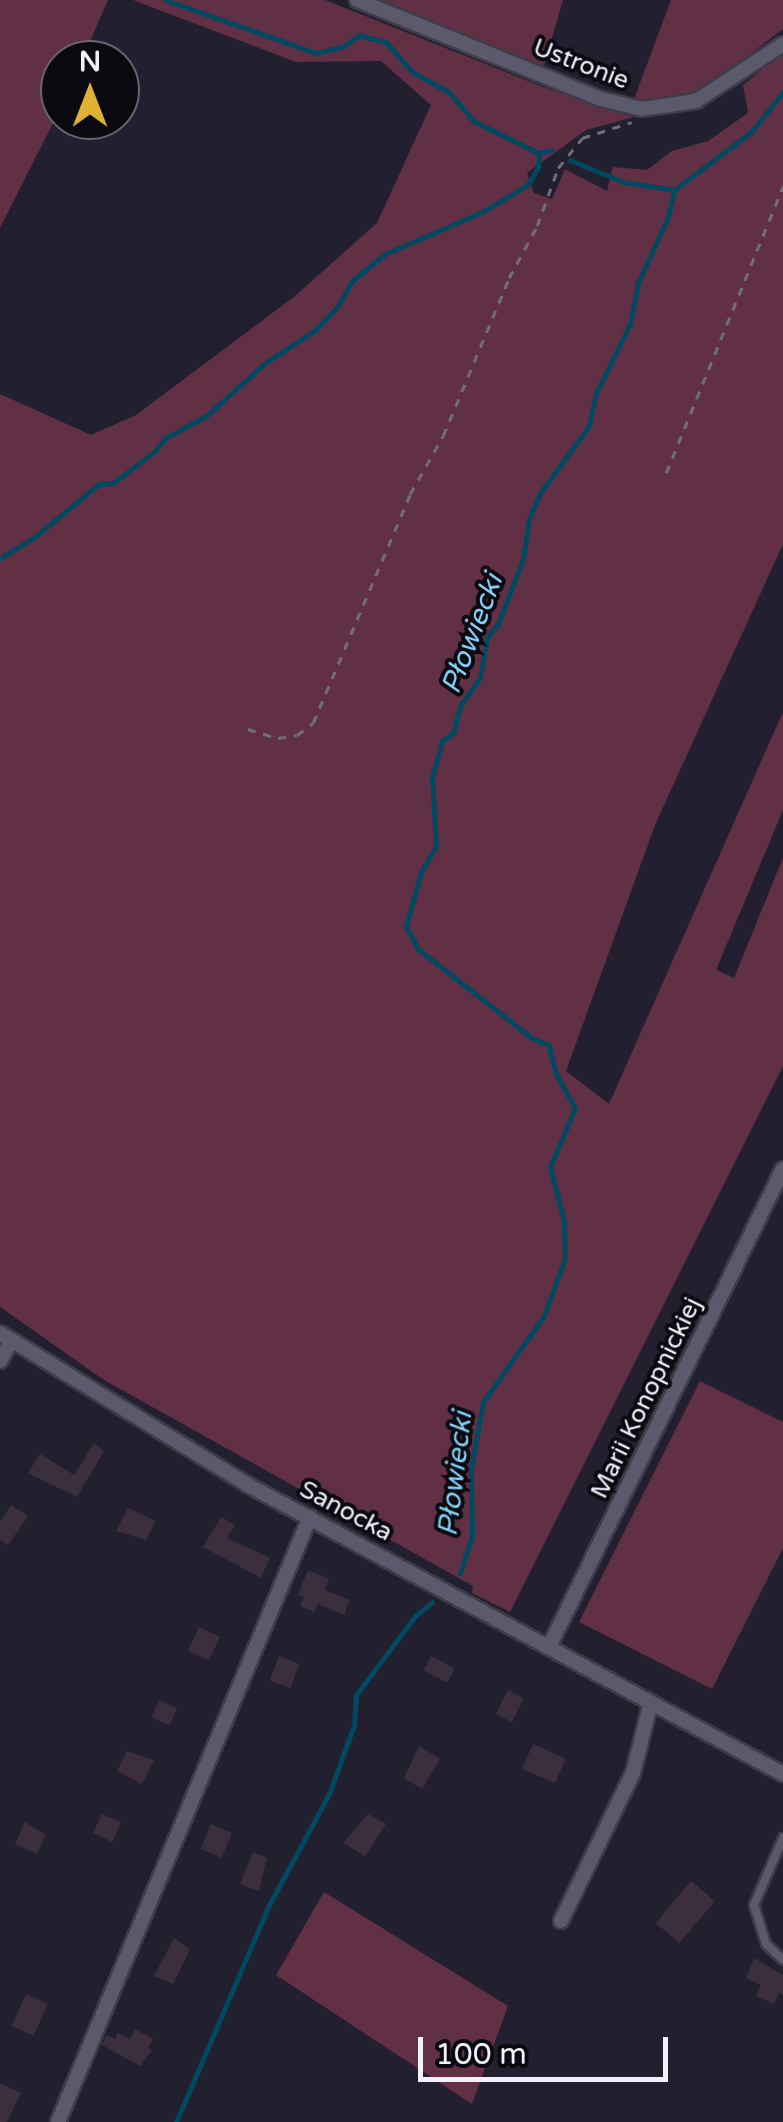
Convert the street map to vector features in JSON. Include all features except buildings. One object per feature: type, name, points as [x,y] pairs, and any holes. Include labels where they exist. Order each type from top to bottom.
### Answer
[{"type":"street","name":"Ustronie","points":[[357,0],[601,99],[642,109],[696,101],[783,44]]},
{"type":"street","name":"Marii Konopnickiej","points":[[549,1647],[783,1169]]},
{"type":"street","name":"Sanocka","points":[[6,1337],[248,1485],[783,1774]]},
{"type":"street","points":[[0,1361],[6,1337]]},
{"type":"street","points":[[58,2122],[310,1517]]},
{"type":"street","points":[[561,1921],[633,1773],[651,1702]]},
{"type":"lane","points":[[783,1838],[754,1905],[766,1944],[783,1960]]},
{"type":"path","points":[[248,729],[278,738],[298,735],[314,723],[410,494],[442,436],[568,150],[582,138],[666,108]]},
{"type":"path","points":[[666,473],[783,186]]},
{"type":"shaded area","points":[[0,0],[108,0],[91,40],[40,40],[40,140],[44,140],[0,228]]},
{"type":"shaded area","points":[[133,0],[325,0],[543,87],[634,117],[586,130],[527,173],[534,193],[552,199],[565,169],[607,191],[613,167],[647,170],[672,151],[708,141],[748,113],[743,85],[783,52],[783,544],[655,825],[566,1071],[609,1104],[783,712],[783,810],[716,970],[734,978],[783,858],[783,1066],[510,1612],[472,1593],[473,1586],[104,1380],[0,1307],[0,394],[91,435],[136,415],[295,296],[377,223],[431,105],[381,61],[296,62]]},
{"type":"shaded area","points":[[376,0],[563,0],[543,69]]},
{"type":"shaded area","points":[[671,0],[783,0],[783,29],[706,88],[661,102],[634,99]]},
{"type":"shaded area","points":[[700,1381],[783,1422],[783,1548],[712,1689],[579,1622]]},
{"type":"shaded area","points":[[324,1892],[508,2006],[472,2104],[276,1975]]},
{"type":"waterway","points":[[165,0],[316,53],[344,46],[359,35],[386,42],[412,72],[449,92],[473,121],[539,153]]},
{"type":"waterway","name":"Płowiecki","points":[[460,1573],[472,1535],[471,1469],[483,1402],[544,1316],[565,1258],[564,1221],[550,1167],[575,1108],[556,1074],[549,1045],[532,1038],[418,949],[406,926],[421,872],[436,846],[432,777],[442,741],[453,733],[460,706],[480,677],[487,638],[498,624],[523,559],[529,519],[540,493],[589,426],[596,393],[630,324],[638,283],[668,217],[674,190],[751,132],[783,92]]},
{"type":"waterway","points":[[0,558],[32,539],[99,484],[113,483],[155,451],[165,438],[206,416],[265,363],[314,331],[338,306],[352,281],[385,254],[484,211],[527,185],[538,168],[539,153],[552,150]]},
{"type":"waterway","points":[[570,160],[623,182],[674,190]]},
{"type":"waterway","name":"Płowiecki","points":[[176,2122],[269,1905],[329,1794],[354,1725],[356,1695],[415,1616],[432,1602]]}]
